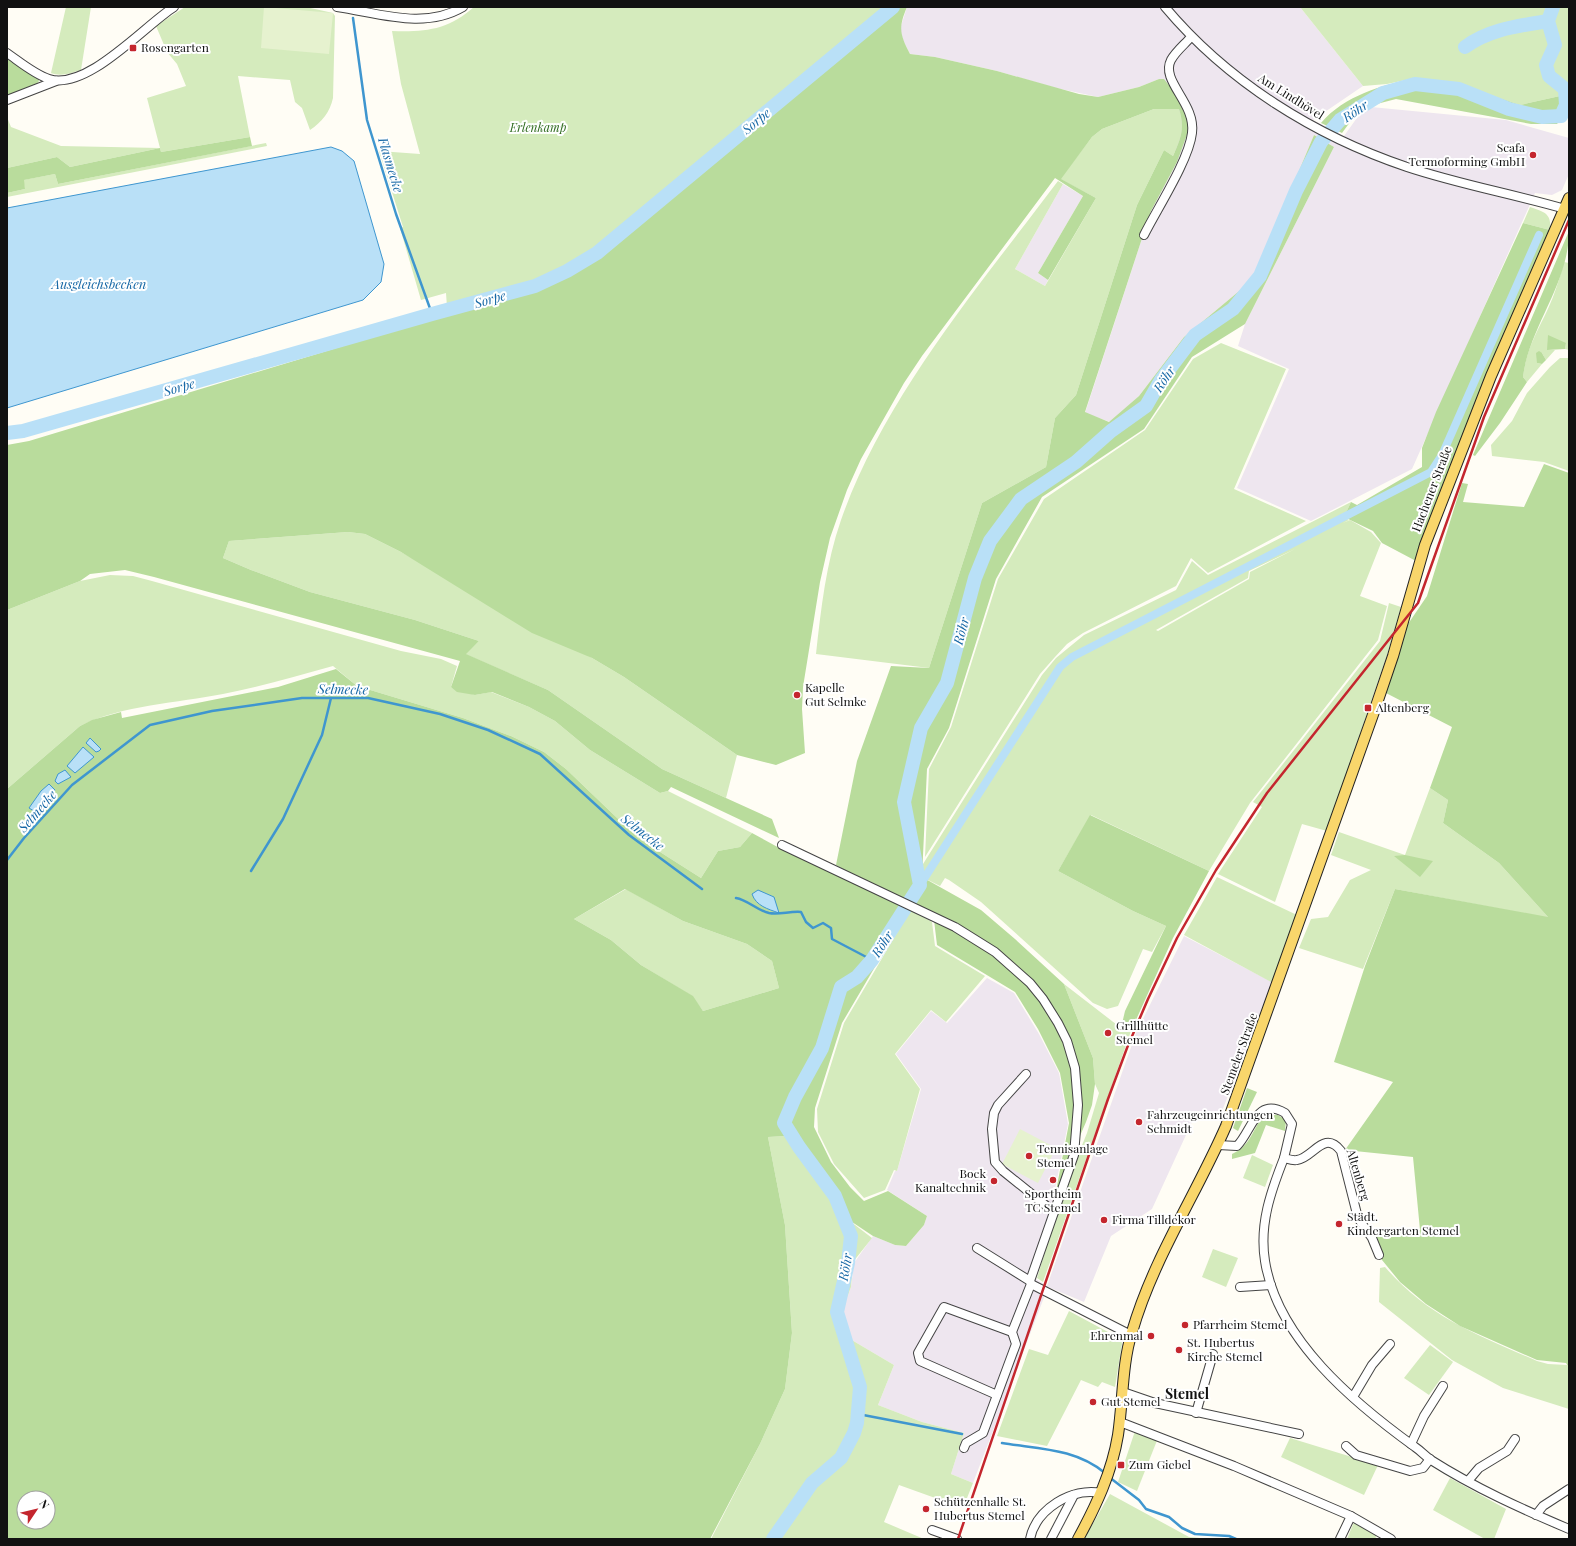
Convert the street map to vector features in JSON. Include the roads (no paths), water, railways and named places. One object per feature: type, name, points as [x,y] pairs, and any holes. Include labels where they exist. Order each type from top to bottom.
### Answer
[{"type":"main road","name":"Hachener Straße","points":[[1344,799],[1393,656],[1425,545],[1491,376],[1569,198]]},
{"type":"main road","name":"Stemeler Straße","points":[[1078,1539],[1101,1494],[1112,1462],[1120,1422],[1131,1335],[1144,1293],[1218,1145],[1344,799]]},
{"type":"street","points":[[7,100],[59,80],[75,76],[98,66],[125,47],[156,19],[174,7]]},
{"type":"street","points":[[337,7],[416,20],[443,17],[463,7]]},
{"type":"street","name":"Am Lindhövel","points":[[1166,7],[1192,36],[1254,89],[1283,108],[1340,141],[1408,167],[1565,209]]},
{"type":"street","points":[[1144,235],[1182,162],[1192,134],[1190,111],[1171,80],[1168,72],[1172,57],[1192,36]]},
{"type":"street","points":[[7,53],[42,76],[59,80]]},
{"type":"street","points":[[782,845],[851,876],[955,927],[995,952],[1030,983],[1052,1012],[1066,1041],[1075,1068],[1078,1105],[1074,1155],[1012,1332],[1016,1344],[983,1433],[966,1443],[964,1448]]},
{"type":"street","points":[[1026,1074],[998,1105],[994,1113],[992,1129],[995,1162],[1003,1171],[1054,1212]]},
{"type":"street","points":[[1218,1145],[1237,1146],[1243,1140],[1251,1123],[1260,1112],[1266,1109],[1277,1109],[1285,1113],[1292,1124],[1284,1158],[1270,1194],[1264,1218],[1265,1260],[1271,1284],[1284,1318],[1313,1356],[1353,1398],[1430,1459],[1468,1482],[1536,1516],[1569,1529]]},
{"type":"street","name":"Altenberg","points":[[1284,1158],[1296,1161],[1306,1157],[1317,1146],[1322,1144],[1331,1143],[1341,1151],[1358,1218],[1372,1238],[1379,1255]]},
{"type":"street","points":[[977,1248],[1030,1283],[1131,1335]]},
{"type":"street","points":[[1240,1287],[1271,1284]]},
{"type":"street","points":[[997,1395],[920,1361],[918,1353],[944,1307],[1012,1332]]},
{"type":"street","points":[[1353,1398],[1372,1365],[1390,1344]]},
{"type":"street","points":[[1196,1412],[1214,1354]]},
{"type":"street","points":[[1411,1444],[1424,1416],[1443,1386]]},
{"type":"street","points":[[1123,1392],[1155,1403],[1299,1434]]},
{"type":"street","points":[[1120,1422],[1234,1466],[1351,1516],[1391,1539]]},
{"type":"street","points":[[1468,1482],[1479,1468],[1506,1451],[1515,1439]]},
{"type":"street","points":[[1346,1446],[1356,1455],[1410,1471],[1423,1468],[1430,1459]]},
{"type":"street","points":[[1536,1516],[1543,1506],[1569,1489]]},
{"type":"street","points":[[1030,1539],[1035,1526],[1046,1512],[1067,1497],[1094,1492],[1101,1494]]},
{"type":"street","points":[[1051,1539],[1074,1495]]},
{"type":"street","points":[[1340,1539],[1351,1516]]},
{"type":"street","points":[[932,1530],[957,1539]]},
{"type":"water","name":"Ausgleichsbecken","points":[[331,147],[342,151],[354,161],[384,264],[381,282],[363,300],[7,408],[7,208]]},
{"type":"water","points":[[90,738],[101,749],[99,751],[96,752],[86,743]]},
{"type":"water","points":[[83,747],[94,757],[75,773],[67,766]]},
{"type":"water","points":[[65,770],[71,777],[58,784],[55,781],[58,774]]},
{"type":"water","points":[[49,784],[55,790],[37,813],[29,808],[41,791]]},
{"type":"water","points":[[758,890],[774,897],[779,913],[759,904],[756,901],[752,894]]},
{"type":"waterway","name":"Sorpe","points":[[7,433],[23,431],[535,286],[567,271],[597,253],[893,7]]},
{"type":"waterway","name":"Röhr","points":[[773,1539],[812,1483],[841,1458],[854,1433],[857,1423],[860,1387],[837,1312],[848,1263],[851,1236],[835,1196],[799,1147],[784,1123],[795,1097],[822,1048],[841,987],[857,977],[872,960],[920,885],[904,802],[921,728],[947,683],[975,578],[990,541],[1021,499],[1076,462],[1111,431],[1146,406],[1161,380],[1195,335],[1233,309],[1260,276],[1296,191],[1321,142],[1340,120],[1383,93],[1415,84],[1459,89],[1509,109],[1542,117],[1561,116],[1566,105],[1565,89],[1549,76],[1546,65],[1555,45],[1548,21],[1553,7]]},
{"type":"waterway","name":"Flasmecke","points":[[353,18],[367,120],[396,214],[432,314]]},
{"type":"waterway","points":[[1465,47],[1494,32],[1548,21]]},
{"type":"waterway","points":[[920,885],[1060,667],[1072,657],[1431,472],[1442,455],[1539,235]]},
{"type":"waterway","name":"Selmecke","points":[[7,860],[24,838],[72,785],[150,725],[212,711],[302,698],[368,698],[440,714],[488,730],[540,754],[629,835],[702,889]]},
{"type":"waterway","points":[[251,871],[283,819],[322,735],[331,698]]},
{"type":"waterway","name":"Selmecke","points":[[736,898],[769,913],[777,914],[801,912],[806,922],[813,928],[823,923],[831,928],[832,939],[872,960]]},
{"type":"waterway","points":[[858,1414],[962,1434]]},
{"type":"waterway","points":[[1002,1443],[1069,1454],[1093,1465],[1105,1473]]},
{"type":"waterway","points":[[1109,1477],[1139,1500],[1146,1509],[1169,1517],[1182,1528],[1195,1534],[1229,1536],[1236,1539]]},
{"type":"railway","points":[[958,1539],[1108,1099],[1127,1048],[1148,999],[1177,938],[1216,870],[1267,793],[1418,603],[1484,417],[1569,220]]},
{"type":"place","name":"Rosengarten","points":[[133,48]]},
{"type":"place","name":"Scafa Termoforming GmbH","points":[[1533,155]]},
{"type":"place","name":"Kapelle Gut Selmke","points":[[797,695]]},
{"type":"place","name":"Altenberg","points":[[1368,708]]},
{"type":"place","name":"Grillhütte Stemel","points":[[1108,1033]]},
{"type":"place","name":"Fahrzeugeinrichtungen Schmidt","points":[[1139,1122]]},
{"type":"place","name":"Tennisanlage Stemel","points":[[1029,1156]]},
{"type":"place","name":"Sportheim TC Stemel","points":[[1053,1180]]},
{"type":"place","name":"Bock Kanaltechnik","points":[[994,1181]]},
{"type":"place","name":"Firma Tilldekor","points":[[1104,1220]]},
{"type":"place","name":"Städt. Kindergarten Stemel","points":[[1339,1224]]},
{"type":"place","name":"Pfarrheim Stemel","points":[[1185,1325]]},
{"type":"place","name":"Ehrenmal","points":[[1151,1336]]},
{"type":"place","name":"St. Hubertus Kirche Stemel","points":[[1179,1350]]},
{"type":"place","name":"Gut Stemel","points":[[1093,1402]]},
{"type":"place","name":"Zum Giebel","points":[[1121,1465]]},
{"type":"place","name":"Schützenhalle St. Hubertus Stemel","points":[[926,1509]]},
{"type":"district","name":"Stemel","points":[[1187,1394]]},
{"type":"park label","name":"Erlenkamp","points":[[538,128]]}]
